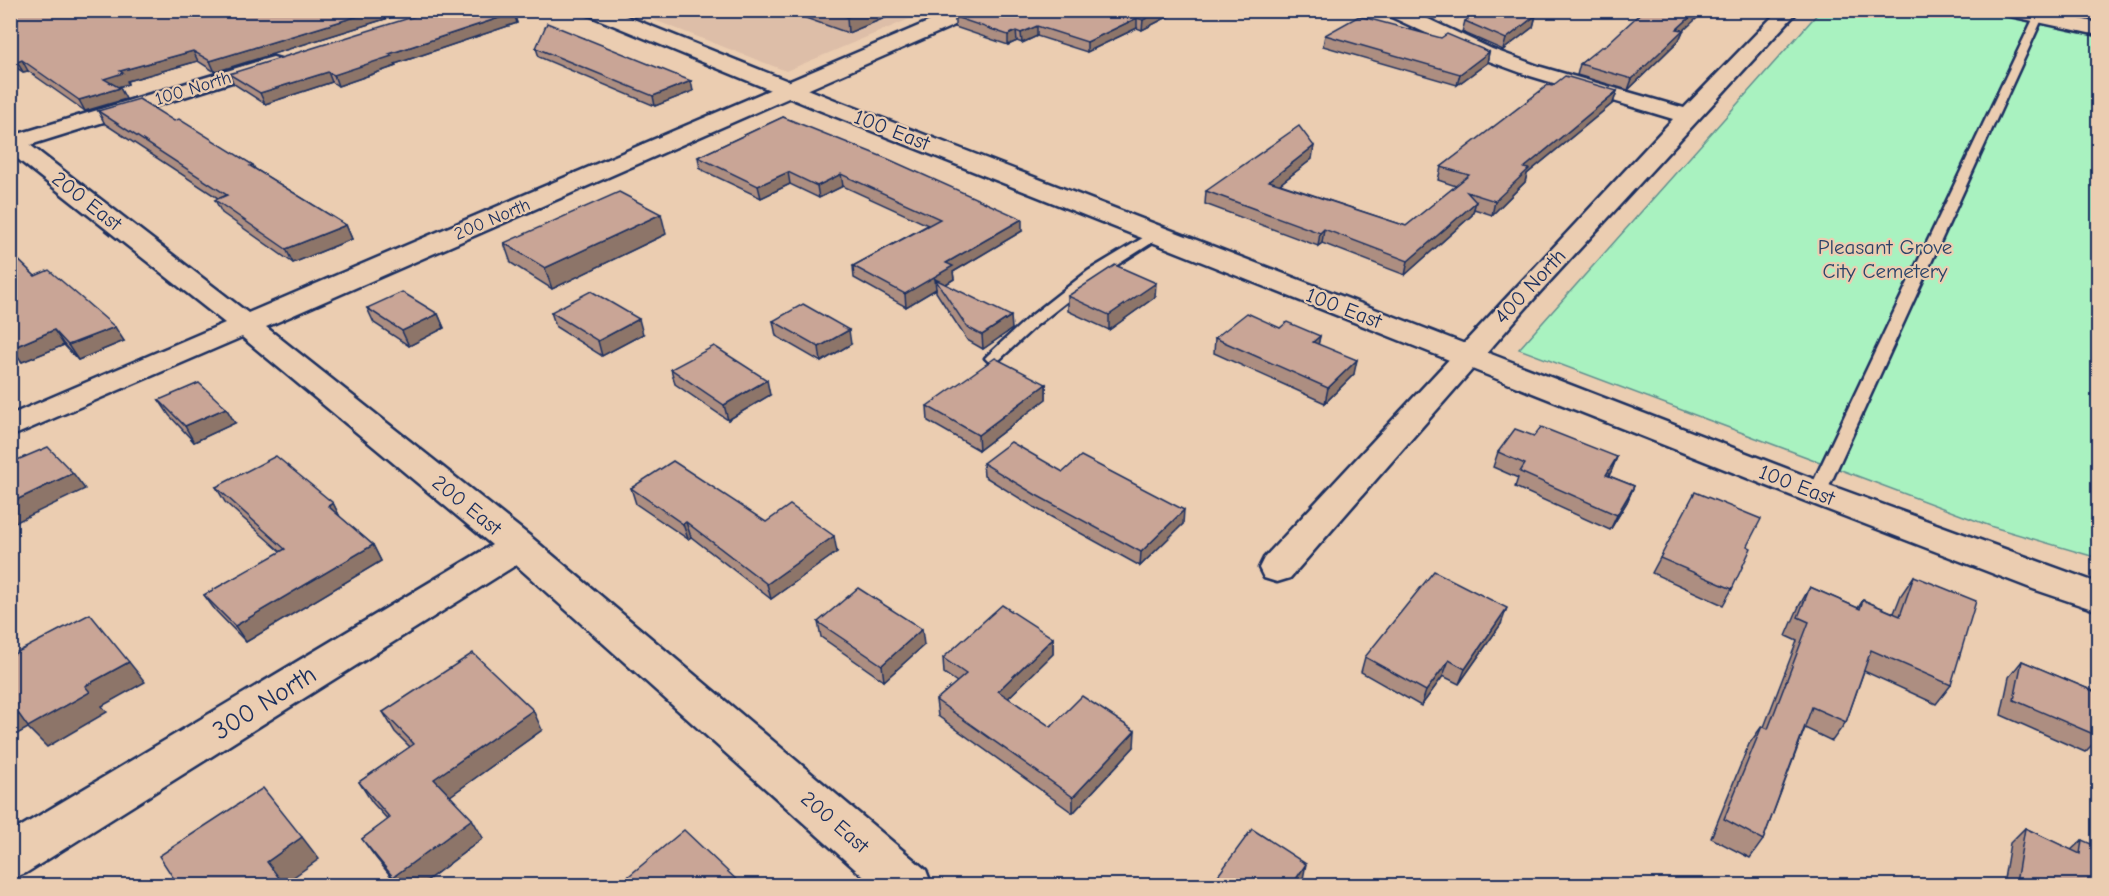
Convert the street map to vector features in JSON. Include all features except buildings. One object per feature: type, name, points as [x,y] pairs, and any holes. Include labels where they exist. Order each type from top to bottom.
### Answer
[{"type":"street","name":"100 East","points":[[593,10],[1817,493],[2098,597]]},
{"type":"street","points":[[1392,10],[1485,53],[1534,71],[1687,116]]},
{"type":"street","name":"400 North","points":[[1276,568],[1466,356],[1687,116],[1790,10]]},
{"type":"street","points":[[2010,10],[2098,29]]},
{"type":"street","name":"200 North","points":[[10,427],[963,15]]},
{"type":"street","name":"100 North","points":[[11,143],[292,57]]},
{"type":"street","name":"200 East","points":[[11,143],[245,325],[518,546],[909,885]]},
{"type":"street","name":"300 North","points":[[10,858],[518,546]]},
{"type":"lane","points":[[926,10],[963,15]]},
{"type":"lane","points":[[1817,493],[2038,17]]},
{"type":"lane","points":[[993,358],[1032,322],[1093,274],[1156,234]]},
{"type":"shaded area","points":[[905,10],[919,15],[786,71],[631,11]]},
{"type":"green space","name":"Pleasant Grove City Cemetery","points":[[1820,11],[1981,11],[2098,35],[2098,558],[1993,527],[1519,349]]}]
